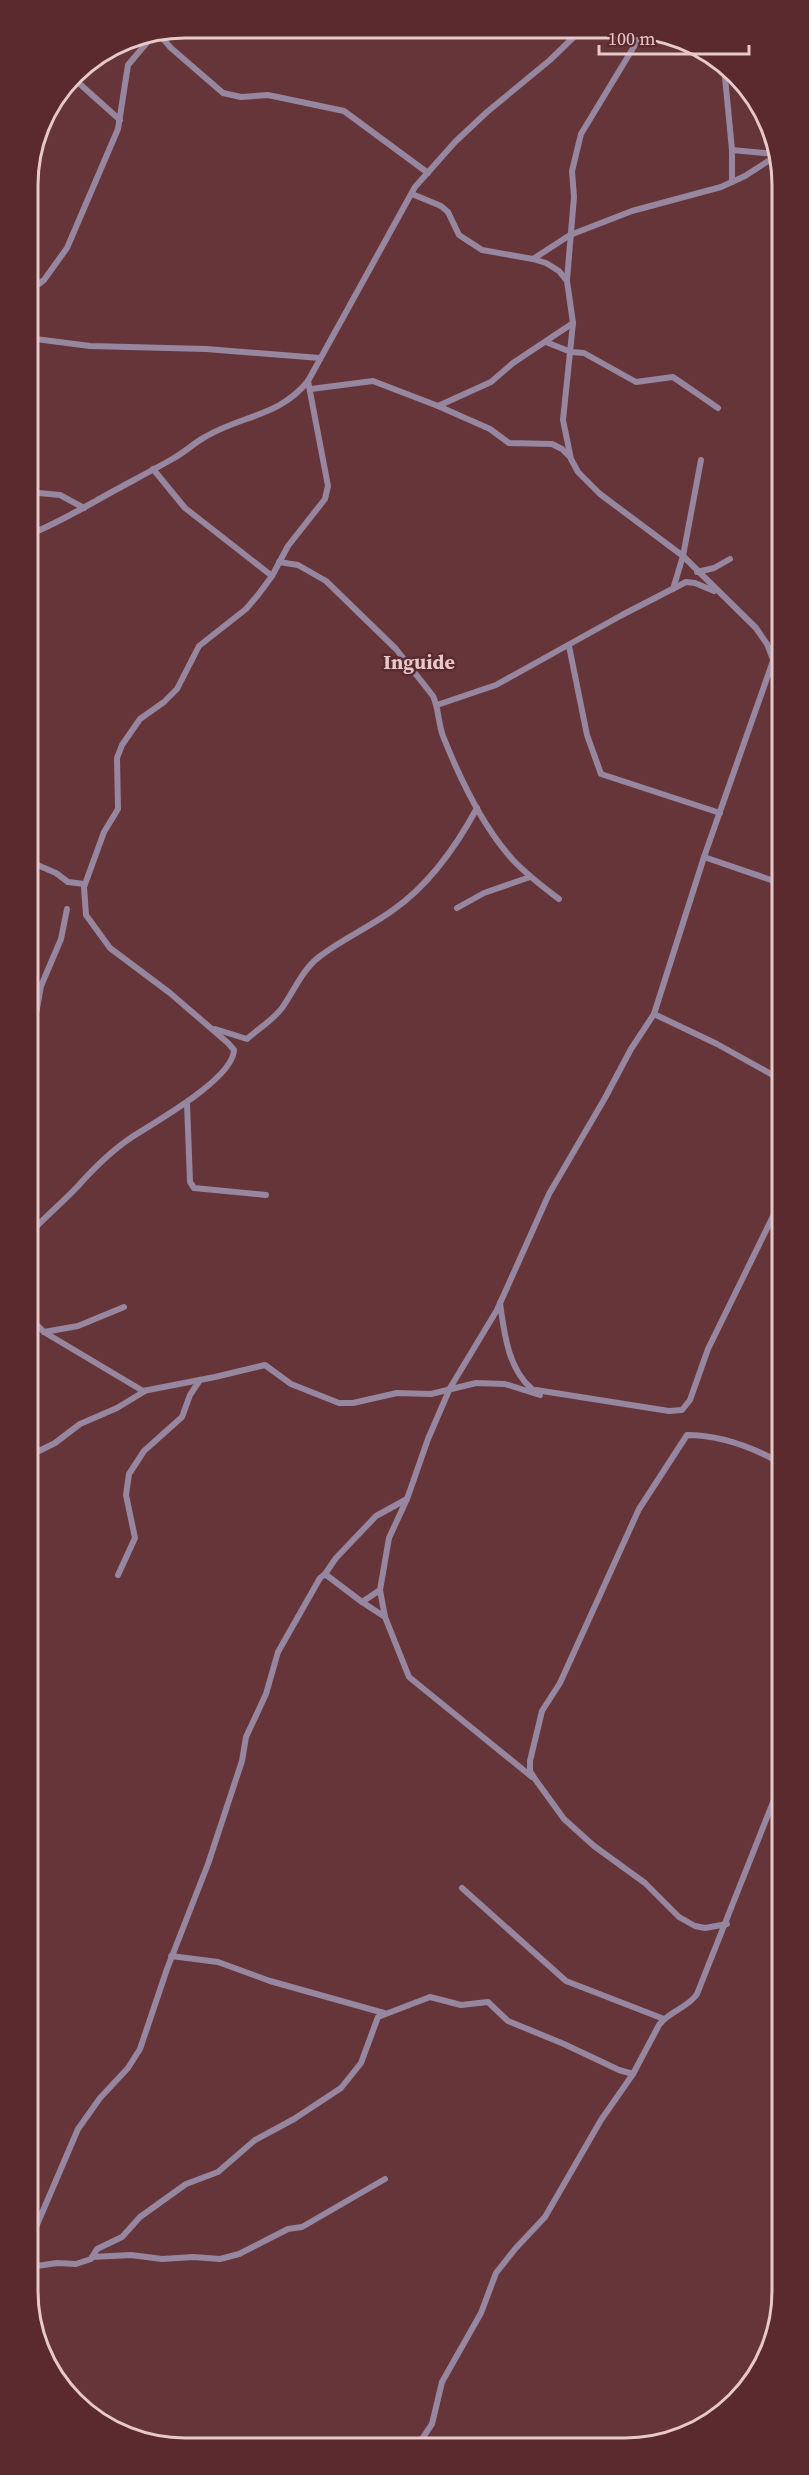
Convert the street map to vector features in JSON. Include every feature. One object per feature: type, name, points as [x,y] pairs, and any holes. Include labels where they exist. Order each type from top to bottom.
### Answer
[{"type":"street","points":[[38,531],[84,508],[222,428],[281,406],[308,381],[411,194],[454,142],[573,38]]},
{"type":"street","points":[[162,39],[223,93],[241,96],[268,95],[344,111],[428,173]]},
{"type":"street","points":[[571,459],[563,420],[573,323],[567,281],[574,197],[572,171],[581,134],[639,39]]},
{"type":"street","points":[[38,284],[44,280],[67,248],[94,190],[120,120],[128,65],[148,42]]},
{"type":"street","points":[[725,77],[732,150],[732,182]]},
{"type":"street","points":[[78,82],[120,120]]},
{"type":"street","points":[[732,150],[768,153]]},
{"type":"street","points":[[533,260],[570,235],[632,211],[732,182],[769,159]]},
{"type":"street","points":[[411,194],[441,206],[448,212],[459,235],[482,250],[533,260],[559,271],[567,281]]},
{"type":"street","points":[[438,406],[491,382],[513,363],[573,323]]},
{"type":"street","points":[[38,339],[90,346],[206,349],[320,358]]},
{"type":"street","points":[[546,342],[571,352],[584,353],[636,382],[673,377],[718,408]]},
{"type":"street","points":[[38,1225],[99,1164],[129,1139],[187,1103],[211,1084],[233,1056],[232,1047],[211,1028],[170,993],[110,948],[86,915],[83,902],[84,884],[104,832],[118,809],[118,751],[140,719],[169,698],[177,689],[200,646],[246,609],[272,576],[298,533],[321,506],[327,492],[322,444],[308,381]]},
{"type":"street","points":[[311,389],[373,381],[490,429],[509,443],[552,444],[562,449],[578,472],[600,494],[682,556],[756,628],[772,654]]},
{"type":"street","points":[[673,589],[701,460]]},
{"type":"street","points":[[153,469],[185,508],[272,576]]},
{"type":"street","points":[[38,493],[60,495],[84,508]]},
{"type":"street","points":[[698,572],[714,568],[730,559]]},
{"type":"street","points":[[279,562],[298,565],[326,581],[396,649],[428,689],[437,705],[437,720],[443,736],[477,808],[512,859],[530,877],[559,898]]},
{"type":"street","points":[[437,705],[496,685],[686,582],[695,583],[718,593]]},
{"type":"street","points":[[569,646],[587,735],[601,774],[720,813]]},
{"type":"street","points":[[535,1779],[409,1677],[385,1617],[380,1590],[389,1538],[407,1499],[428,1439],[450,1388],[486,1331],[549,1194],[631,1049],[654,1014],[704,857],[772,678]]},
{"type":"street","points":[[211,1028],[247,1039],[281,1008],[289,993],[312,963],[393,910],[411,895],[452,851],[477,808]]},
{"type":"street","points":[[704,857],[772,880]]},
{"type":"street","points":[[38,865],[56,873],[68,882],[84,884]]},
{"type":"street","points":[[457,908],[484,893],[530,877]]},
{"type":"street","points":[[38,1005],[41,986],[61,939],[67,909]]},
{"type":"street","points":[[654,1014],[717,1044],[772,1074]]},
{"type":"street","points":[[187,1103],[190,1182],[194,1188],[266,1196]]},
{"type":"street","points":[[533,1389],[669,1411],[682,1410],[690,1400],[708,1349],[772,1219]]},
{"type":"street","points":[[37,1452],[55,1443],[80,1424],[117,1408],[146,1391],[265,1365],[291,1384],[331,1401],[345,1404],[397,1393],[430,1394],[476,1383],[505,1383],[540,1395],[522,1381],[514,1367],[500,1302]]},
{"type":"street","points":[[44,1332],[78,1326],[124,1307]]},
{"type":"street","points":[[37,1325],[44,1332],[128,1383],[146,1391]]},
{"type":"street","points":[[118,1575],[135,1538],[126,1495],[129,1474],[144,1451],[182,1417],[190,1395],[200,1380]]},
{"type":"street","points":[[726,1924],[705,1928],[695,1926],[679,1917],[645,1883],[594,1846],[564,1819],[535,1779],[529,1766],[544,1707],[560,1683],[639,1509],[687,1435],[719,1438],[771,1459]]},
{"type":"street","points":[[37,2225],[78,2129],[100,2098],[128,2068],[140,2049],[171,1956],[208,1864],[242,1761],[246,1737],[266,1694],[278,1652],[320,1578],[336,1558],[376,1516],[407,1499]]},
{"type":"street","points":[[325,1574],[385,1617]]},
{"type":"street","points":[[362,1602],[380,1590]]},
{"type":"street","points":[[423,2438],[432,2424],[442,2382],[484,2308],[496,2273],[545,2217],[601,2120],[633,2074],[664,2019],[693,2001],[697,1994],[771,1807]]},
{"type":"street","points":[[462,1888],[566,1981],[664,2019]]},
{"type":"street","points":[[171,1956],[218,1962],[270,1981],[384,2013]]},
{"type":"street","points":[[92,2257],[97,2249],[122,2237],[140,2217],[186,2184],[218,2172],[255,2140],[294,2119],[345,2085],[361,2063],[376,2020],[384,2013],[430,1997],[461,2005],[488,2002],[508,2021],[633,2074]]},
{"type":"street","points":[[37,2266],[57,2263],[76,2264],[92,2257],[131,2255],[162,2259],[193,2257],[220,2259],[239,2254],[288,2229],[302,2227],[384,2179]]},
{"type":"district","name":"Inguide","points":[[419,662]]}]
